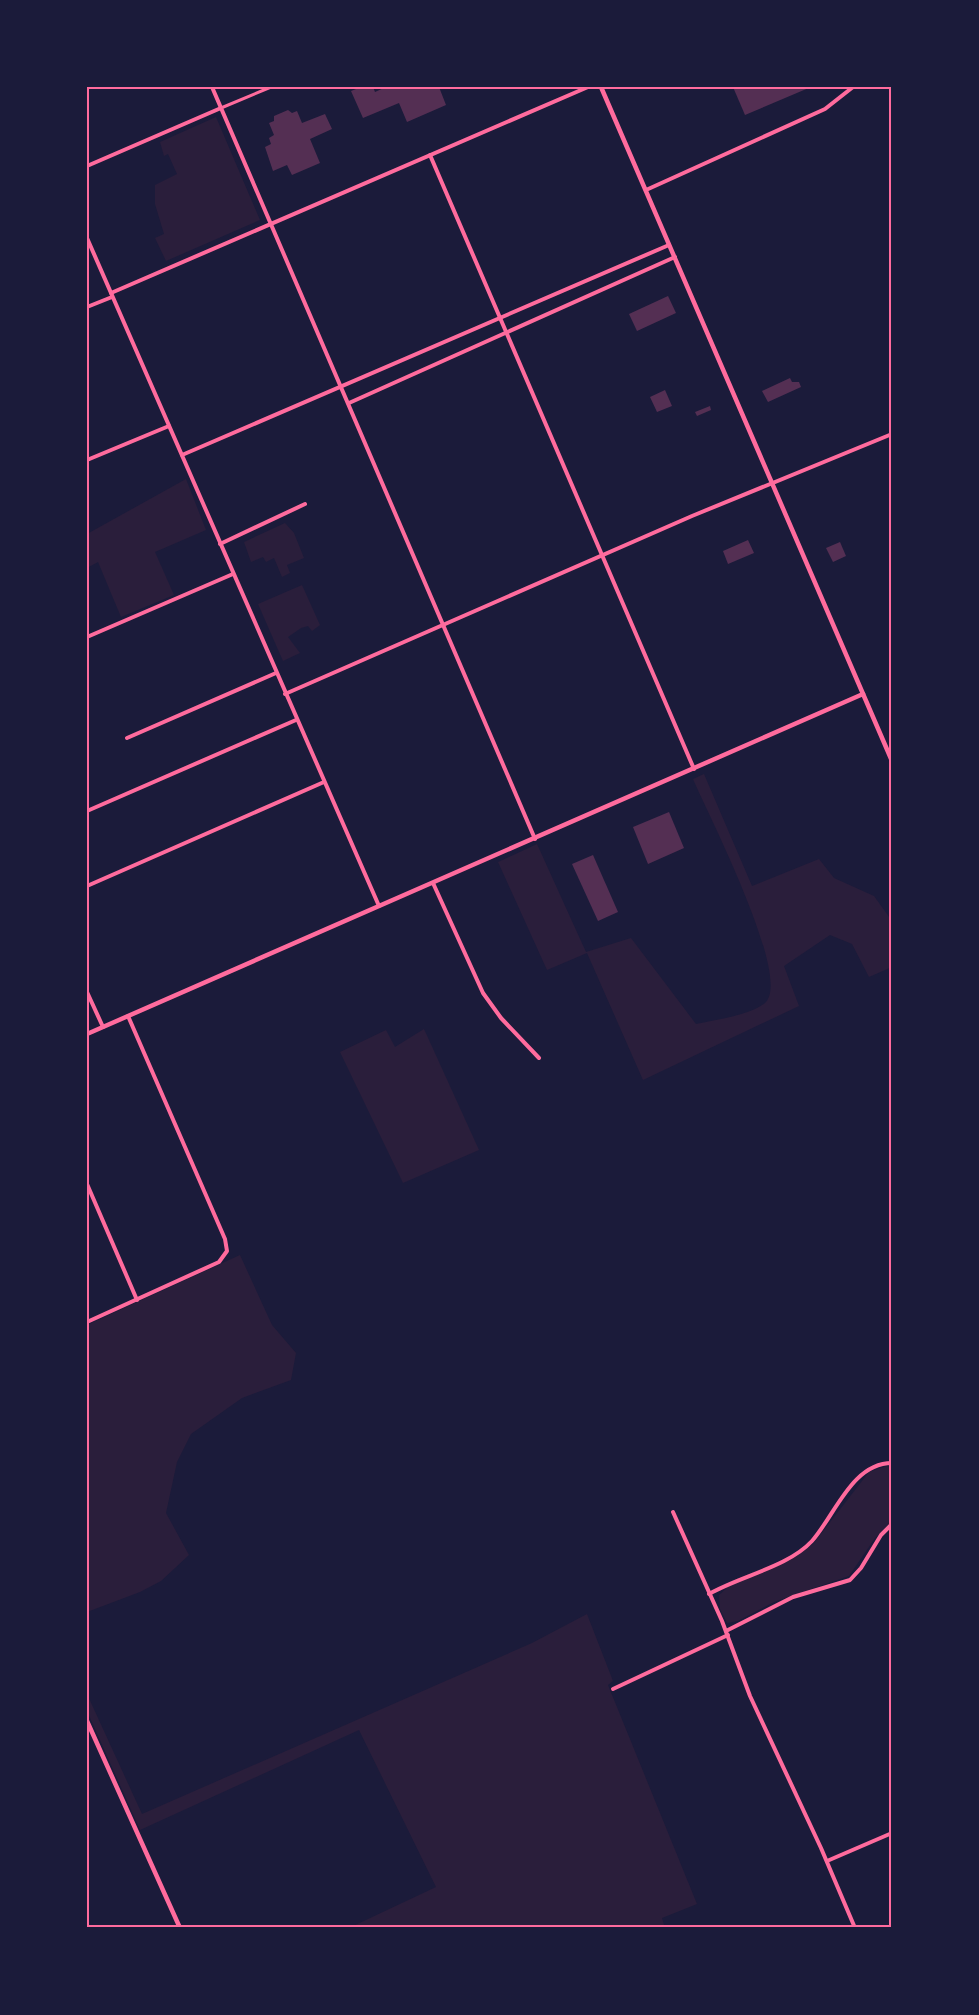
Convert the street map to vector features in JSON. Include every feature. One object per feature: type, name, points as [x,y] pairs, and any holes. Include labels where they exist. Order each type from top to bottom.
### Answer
[{"type":"street","points":[[212,87],[535,839]]},
{"type":"street","points":[[87,166],[271,87]]},
{"type":"street","points":[[87,307],[271,224],[588,87]]},
{"type":"street","points":[[601,87],[892,761]]},
{"type":"street","points":[[646,190],[825,109],[854,87]]},
{"type":"street","points":[[430,155],[695,770]]},
{"type":"street","points":[[87,238],[379,906]]},
{"type":"street","points":[[182,455],[669,245]]},
{"type":"street","points":[[349,403],[675,257]]},
{"type":"street","points":[[87,460],[169,426]]},
{"type":"street","points":[[285,694],[603,555],[892,434]]},
{"type":"street","points":[[220,544],[305,504]]},
{"type":"street","points":[[87,637],[233,574]]},
{"type":"street","points":[[127,738],[276,673]]},
{"type":"street","points":[[87,1034],[695,770],[863,694]]},
{"type":"street","points":[[87,812],[297,720]]},
{"type":"street","points":[[87,886],[324,782]]},
{"type":"street","points":[[433,883],[483,993],[501,1018],[539,1058]]},
{"type":"street","points":[[87,992],[103,1027]]},
{"type":"street","points":[[87,1322],[219,1262],[226,1255],[225,1239],[128,1016]]},
{"type":"street","points":[[87,1184],[137,1300]]},
{"type":"street","points":[[709,1594],[731,1581],[784,1560],[805,1548],[818,1534],[856,1480],[878,1465],[892,1463]]},
{"type":"street","points":[[673,1512],[727,1633],[741,1676],[855,1928]]},
{"type":"street","points":[[613,1689],[727,1633],[793,1597],[850,1580],[861,1568],[881,1535],[892,1524]]},
{"type":"street","points":[[87,1720],[180,1928]]},
{"type":"street","points":[[827,1862],[892,1833]]},
{"type":"shaded area","points":[[216,117],[260,220],[166,261],[155,238],[164,234],[155,204],[155,185],[177,174],[168,154],[164,156],[160,142]]},
{"type":"shaded area","points":[[186,479],[206,530],[155,552],[174,595],[121,617],[98,562],[87,568],[87,534]]},
{"type":"shaded area","points":[[285,523],[294,533],[304,558],[287,565],[290,573],[282,577],[274,558],[266,562],[263,557],[251,562],[244,542]]},
{"type":"shaded area","points":[[302,585],[320,625],[312,631],[308,626],[301,628],[288,637],[300,653],[283,661],[258,604]]},
{"type":"shaded area","points":[[704,774],[752,886],[819,859],[834,878],[874,896],[892,921],[892,967],[869,977],[852,944],[830,935],[784,966],[799,1006],[643,1080],[587,953],[547,970],[498,862],[537,844],[586,952],[631,938],[696,1024],[760,1007],[766,1002],[771,986],[767,961],[758,929],[744,894],[693,779]]},
{"type":"shaded area","points":[[424,1029],[479,1150],[403,1183],[340,1052],[386,1030],[395,1047]]},
{"type":"shaded area","points":[[240,1255],[272,1325],[296,1353],[291,1380],[242,1398],[191,1434],[177,1462],[166,1513],[189,1555],[161,1581],[140,1592],[87,1612],[87,1325]]},
{"type":"shaded area","points":[[887,1466],[892,1467],[892,1521],[875,1538],[849,1576],[774,1602],[738,1621],[727,1623],[720,1609],[719,1595],[731,1584],[784,1563],[813,1544],[869,1472]]},
{"type":"shaded area","points":[[587,1614],[613,1681],[608,1685],[697,1904],[662,1918],[665,1928],[349,1928],[436,1887],[359,1730],[140,1830],[87,1711],[87,1694],[142,1814],[532,1643]]},
{"type":"building","points":[[361,87],[373,87],[375,92],[386,87],[439,87],[446,105],[407,122],[399,103],[363,118],[351,91]]},
{"type":"building","points":[[733,87],[811,87],[745,115]]},
{"type":"building","points":[[288,110],[292,113],[297,111],[302,123],[325,114],[332,129],[310,139],[320,163],[292,175],[287,165],[273,171],[265,147],[271,144],[269,138],[274,135],[269,123],[274,121],[274,116]]},
{"type":"building","points":[[668,296],[676,313],[637,331],[629,314]]},
{"type":"building","points":[[790,378],[792,382],[799,382],[801,387],[768,402],[762,391]]},
{"type":"building","points":[[665,390],[672,406],[657,412],[650,397]]},
{"type":"building","points":[[710,406],[711,410],[697,416],[695,412]]},
{"type":"building","points":[[748,540],[754,553],[728,564],[723,551]]},
{"type":"building","points":[[840,542],[846,556],[833,562],[826,548]]},
{"type":"building","points":[[669,812],[684,848],[648,864],[633,827]]},
{"type":"building","points":[[593,855],[618,912],[598,921],[572,864]]}]
